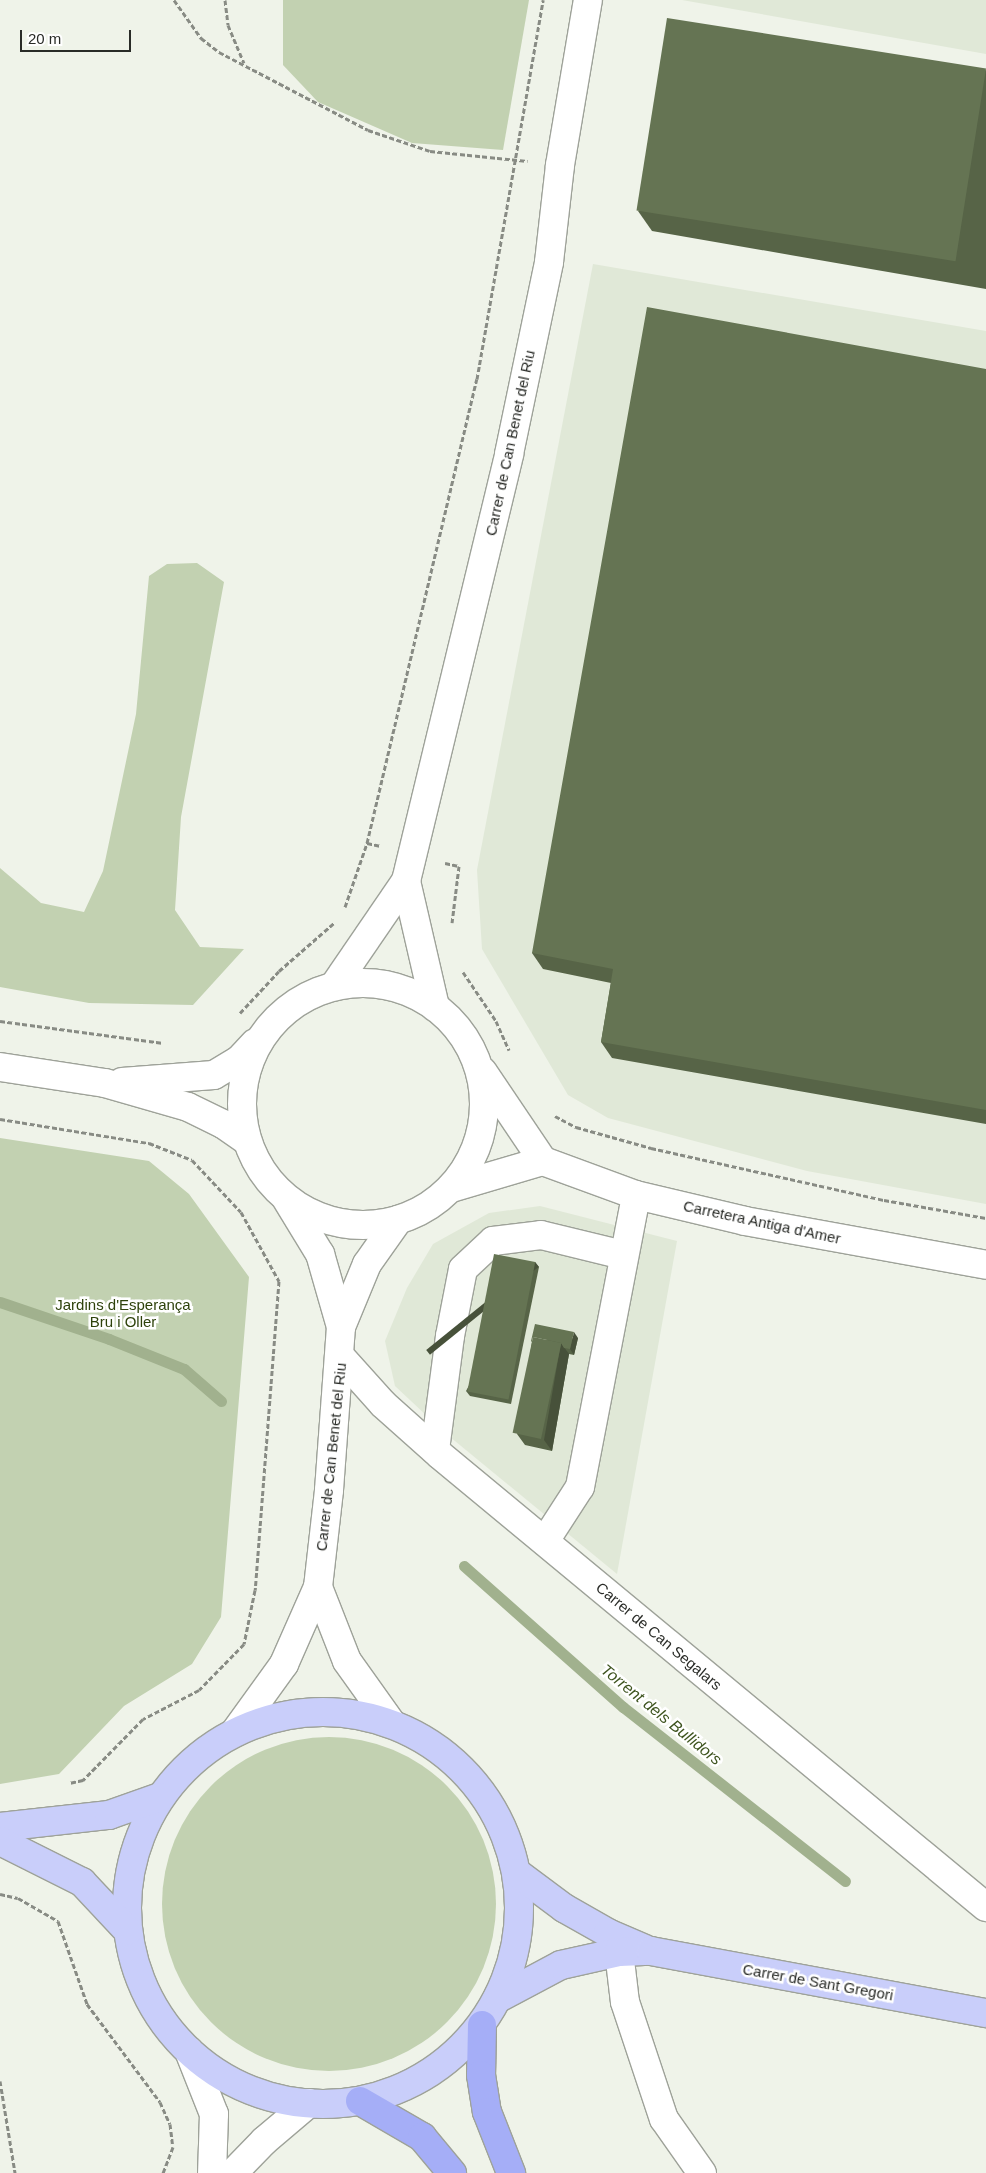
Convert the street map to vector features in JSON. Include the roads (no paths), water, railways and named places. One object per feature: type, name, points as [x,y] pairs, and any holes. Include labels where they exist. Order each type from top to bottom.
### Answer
[{"type":"highway","points":[[482,2025],[481,2075],[487,2112],[511,2173]]},
{"type":"highway","points":[[360,2101],[422,2137],[452,2173]]},
{"type":"main road","points":[[312,1711],[360,1715],[392,1724],[437,1748],[474,1782],[506,1834],[517,1873],[520,1910],[516,1947],[498,1999],[482,2025],[457,2052],[428,2074],[395,2091],[360,2101],[309,2103],[279,2099],[238,2084],[189,2051],[164,2023],[145,1991],[128,1931],[127,1895],[132,1861],[144,1827],[160,1797],[193,1760],[235,1732],[264,1720],[312,1711]]},
{"type":"main road","points":[[0,1827],[109,1815],[160,1797]]},
{"type":"main road","points":[[0,1841],[82,1882],[128,1931]]},
{"type":"main road","name":"Carrer de Sant Gregori","points":[[517,1873],[564,1908],[608,1933],[651,1952]]},
{"type":"main road","name":"Carrer de Sant Gregori","points":[[498,1999],[560,1964],[619,1952],[651,1952],[986,2013]]},
{"type":"street","name":"Carrer de Can Benet del Riu","points":[[334,986],[409,867],[509,454],[549,262],[560,165],[588,0]]},
{"type":"street","name":"Carrer de Can Benet del Riu","points":[[409,867],[435,1007]]},
{"type":"street","points":[[105,1083],[214,1075],[239,1060],[294,1004],[334,986],[379,984],[408,992],[435,1007],[460,1031],[477,1062],[543,1161],[451,1188]]},
{"type":"street","points":[[263,1034],[248,1063],[242,1094],[247,1141],[262,1172],[285,1197],[301,1208],[339,1222],[378,1224],[398,1220],[427,1208],[451,1188],[471,1160],[482,1129],[484,1095],[477,1062]]},
{"type":"street","points":[[0,1068],[105,1083],[188,1107],[223,1124],[247,1141]]},
{"type":"street","name":"Carretera Antiga d'Amer","points":[[543,1161],[636,1195],[745,1221],[986,1265]]},
{"type":"street","points":[[545,1541],[580,1487],[636,1195]]},
{"type":"street","name":"Carrer de Can Benet del Riu","points":[[235,1732],[284,1664],[318,1587],[340,1356],[341,1327],[320,1254],[285,1197]]},
{"type":"street","name":"Carrer de Can Benet del Riu","points":[[341,1327],[367,1264],[398,1220]]},
{"type":"street","points":[[434,1450],[450,1336],[463,1269],[493,1241],[541,1236],[623,1256]]},
{"type":"street","name":"Carrer de Can Segalars","points":[[340,1356],[383,1404],[434,1450],[986,1907]]},
{"type":"street","name":"Carrer de Can Benet del Riu","points":[[318,1587],[347,1661],[392,1724]]},
{"type":"street","points":[[619,1952],[625,2002],[664,2119],[702,2173]]},
{"type":"street","points":[[189,2051],[214,2114],[212,2173]]},
{"type":"street","points":[[233,2173],[264,2141],[309,2103]]},
{"type":"waterway","name":"Torrent dels Bullidors","points":[[0,1302],[109,1339],[184,1369],[221,1401]]},
{"type":"waterway","name":"Torrent dels Bullidors","points":[[464,1566],[623,1707],[845,1881]]},
{"type":"park label","name":"Jardins d'Esperança Bru i Oller","points":[[123,1312]]}]
